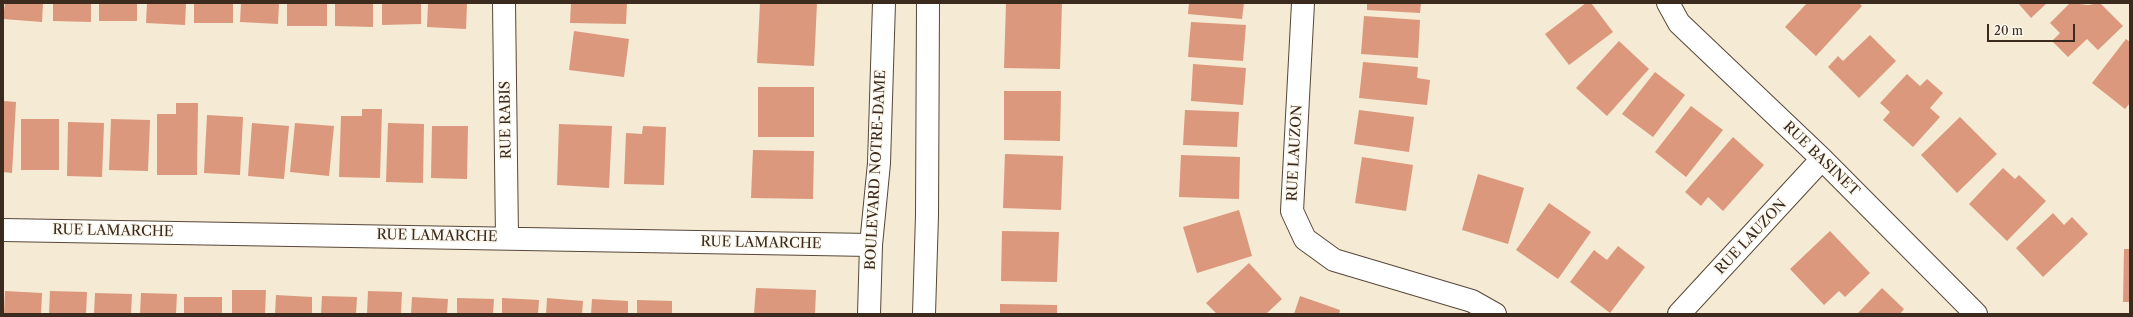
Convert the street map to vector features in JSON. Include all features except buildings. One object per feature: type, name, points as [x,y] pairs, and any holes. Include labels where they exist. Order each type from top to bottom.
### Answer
[{"type":"street","name":"RUE RABIS","points":[[504,3],[507,238]]},
{"type":"street","name":"BOULEVARD NOTRE-DAME","points":[[869,314],[871,245],[879,163],[884,3]]},
{"type":"street","points":[[924,314],[927,215],[928,3]]},
{"type":"street","name":"RUE LAUZON","points":[[1303,3],[1292,211],[1305,239],[1334,260],[1472,301],[1495,314]]},
{"type":"street","name":"RUE BASINET","points":[[1668,3],[1679,23],[1822,159],[1976,314]]},
{"type":"street","name":"RUE LAUZON","points":[[1679,314],[1822,159]]},
{"type":"street","name":"RUE LAMARCHE","points":[[3,230],[871,245]]}]
